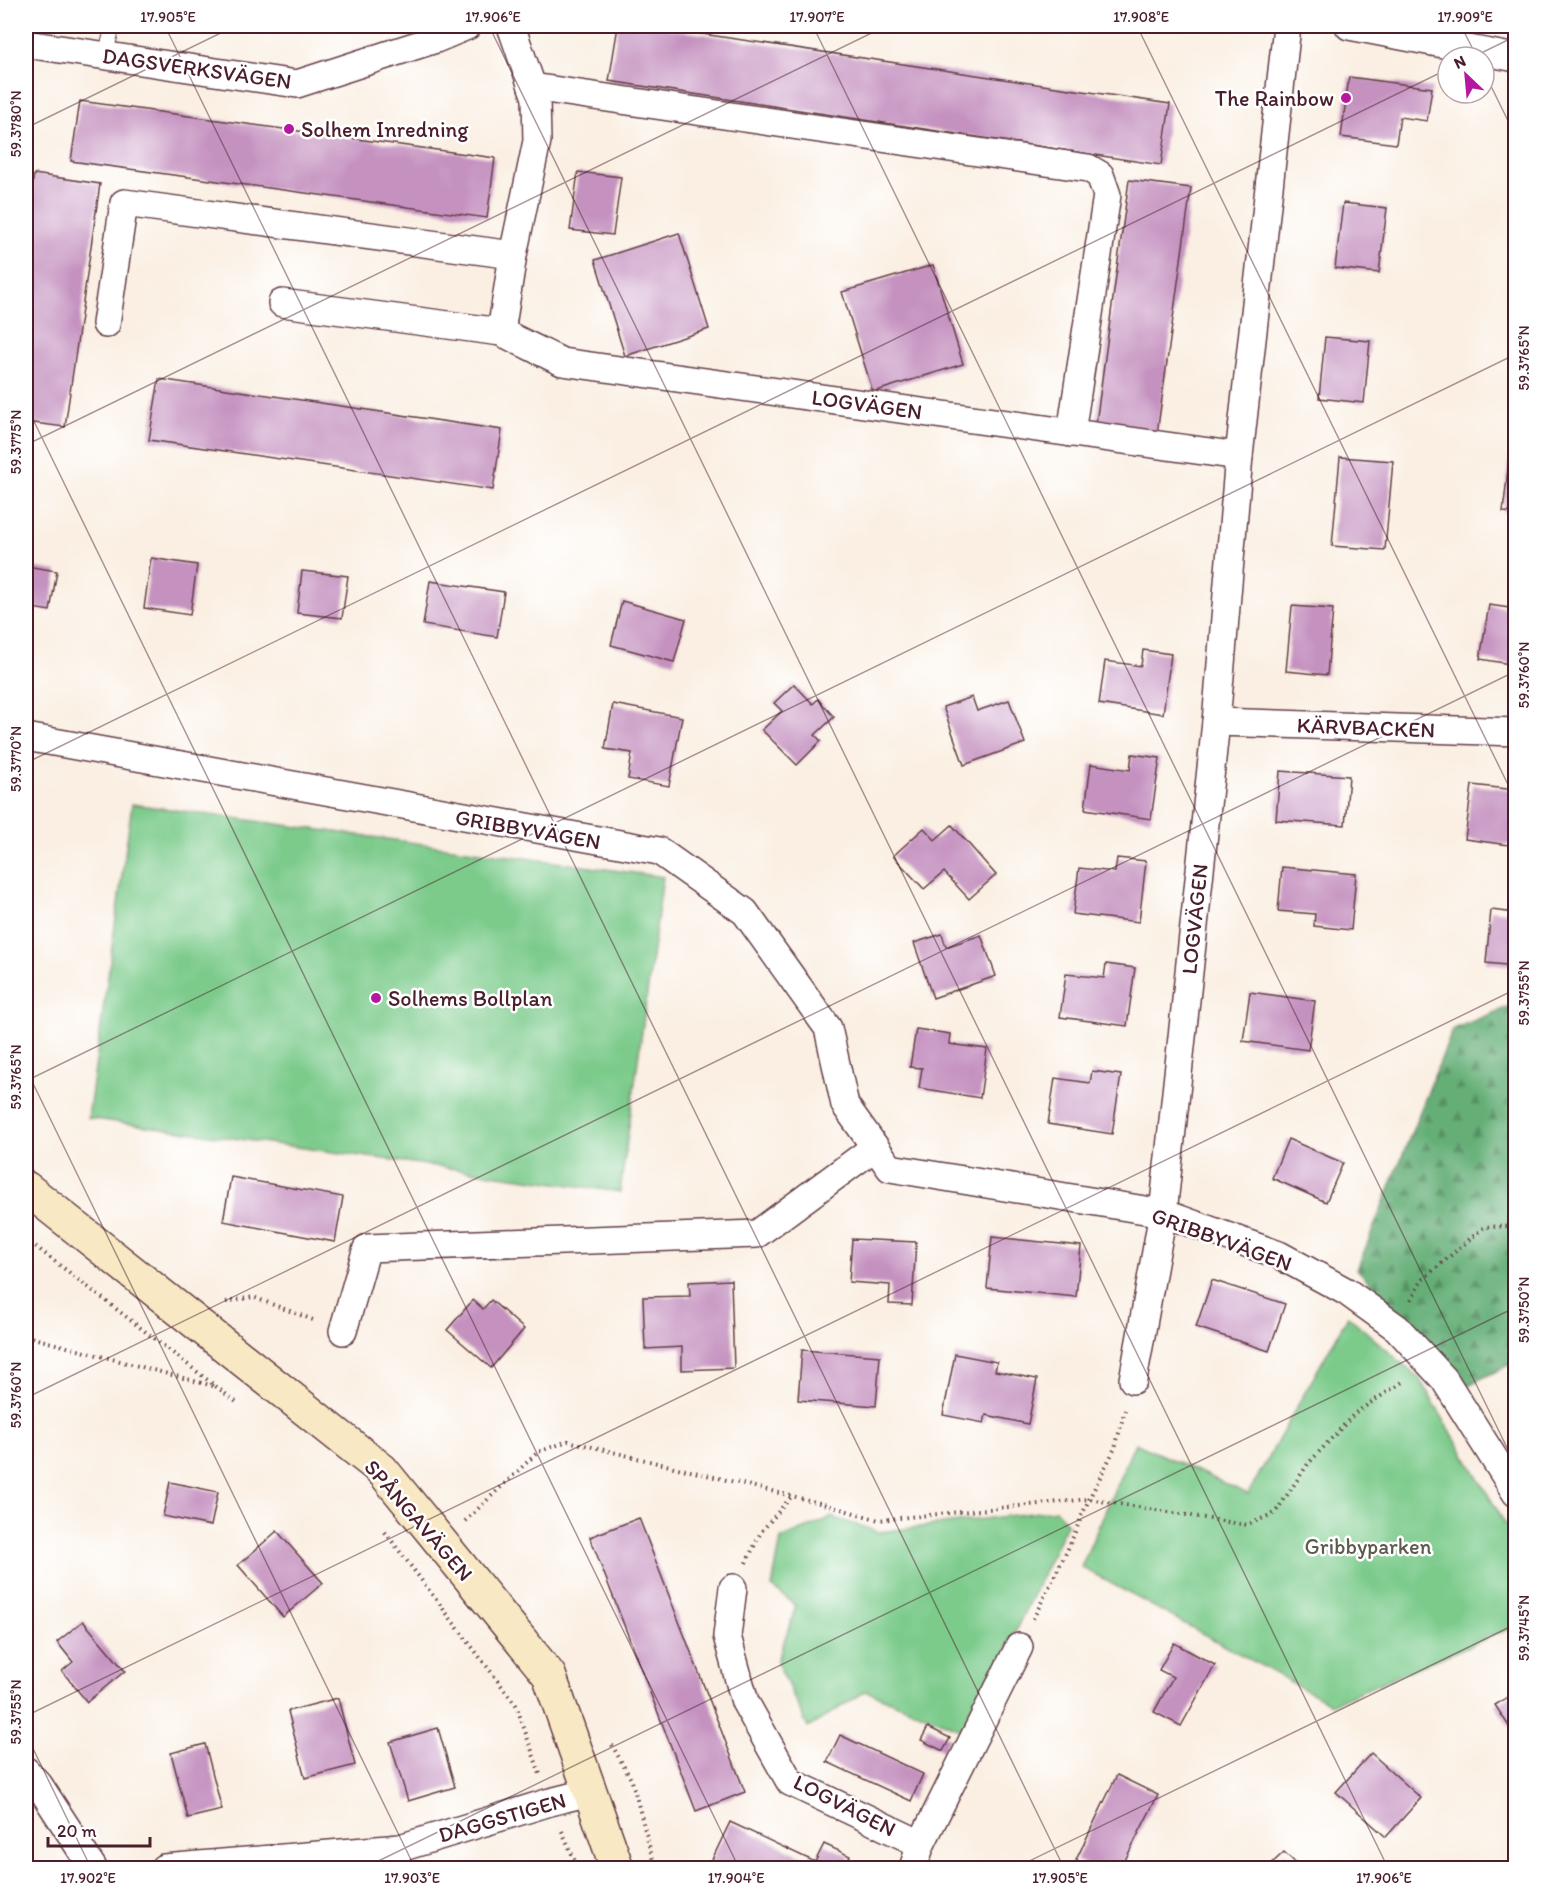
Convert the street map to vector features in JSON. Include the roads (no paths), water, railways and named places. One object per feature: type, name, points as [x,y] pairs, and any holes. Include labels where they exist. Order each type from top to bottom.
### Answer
[{"type":"street","name":"DAGSVERKSVÄGEN","points":[[26,44],[297,84],[436,39],[467,26]]},
{"type":"street","points":[[501,332],[513,255],[537,141],[536,98],[511,26]]},
{"type":"street","name":"LOGVÄGEN","points":[[1132,1380],[1162,1213],[1216,722],[1239,456],[1287,26]]},
{"type":"street","points":[[1349,26],[1515,58]]},
{"type":"street","points":[[532,87],[1088,168],[1100,175],[1107,195],[1071,433]]},
{"type":"street","points":[[106,324],[124,203],[513,255]]},
{"type":"street","name":"LOGVÄGEN","points":[[282,303],[501,332],[561,362],[1239,456]]},
{"type":"street","name":"KÄRVBACKEN","points":[[1216,722],[1515,732]]},
{"type":"street","name":"GRIBBYVÄGEN","points":[[26,737],[659,851],[745,912],[828,1028],[845,1105],[890,1168],[1162,1213],[1279,1256],[1347,1292],[1397,1328],[1444,1379],[1515,1493]]},
{"type":"street","points":[[343,1331],[368,1248],[756,1234],[875,1147]]},
{"type":"street","name":"SPÅNGAVÄGEN","points":[[26,1188],[382,1470],[549,1675],[617,1869]]},
{"type":"street","name":"LOGVÄGEN","points":[[733,1588],[727,1636],[746,1702],[790,1782],[917,1856],[1019,1647]]},
{"type":"street","points":[[26,1770],[39,1785],[93,1869]]},
{"type":"street","name":"DAGGSTIGEN","points":[[164,1869],[400,1848],[590,1792]]},
{"type":"lane","points":[[105,56],[113,26]]},
{"type":"place","name":"The Rainbow","points":[[1346,98]]},
{"type":"place","name":"Solhem Inredning","points":[[289,129]]},
{"type":"place","name":"Solhems Bollplan","points":[[376,998]]},
{"type":"park label","name":"Gribbyparken","points":[[1368,1546]]}]
